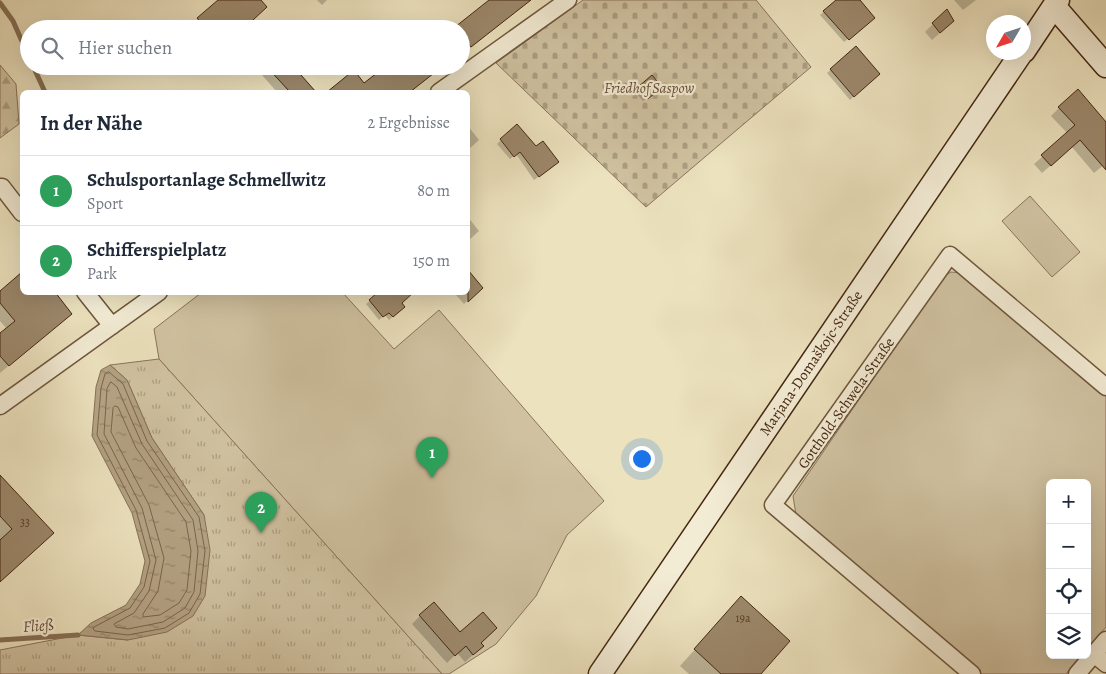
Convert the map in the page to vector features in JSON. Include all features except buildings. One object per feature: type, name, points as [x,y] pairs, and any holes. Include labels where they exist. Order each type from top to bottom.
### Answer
[{"type":"street","points":[[470,70],[568,0]]},
{"type":"street","points":[[1053,2],[1106,66]]},
{"type":"street","name":"Marjana-Domaškojc-Straße","points":[[1031,39],[1053,2]]},
{"type":"street","name":"Marjana-Domaškojc-Straße","points":[[600,674],[1018,60]]},
{"type":"street","points":[[442,90],[463,75]]},
{"type":"street","points":[[0,187],[20,210]]},
{"type":"street","name":"Gotthold-Schwela-Straße","points":[[972,674],[773,505],[950,255],[1106,387]]},
{"type":"street","points":[[87,295],[112,326]]},
{"type":"street","points":[[0,406],[155,295]]},
{"type":"street","points":[[1077,674],[1100,659],[1106,640]]},
{"type":"green space","name":"Friedhof Saspow","points":[[583,0],[756,0],[811,67],[646,207],[496,63]]},
{"type":"green space","points":[[0,65],[16,84],[19,124],[0,138]]},
{"type":"green space","points":[[1030,196],[1080,252],[1052,277],[1002,221]]},
{"type":"green space","points":[[951,272],[963,273],[1106,394],[1106,627],[1091,644],[1091,479],[1046,479],[1046,659],[1079,659],[1066,674],[982,674],[796,515],[793,496],[943,277]]},
{"type":"green space","points":[[198,295],[345,295],[394,349],[439,310],[604,501],[567,535],[536,596],[496,644],[449,674],[442,674],[159,359],[154,329]]},
{"type":"green space","points":[[159,359],[442,674],[0,674],[0,650],[78,635],[128,640],[204,515],[152,438],[127,380],[110,365]]},
{"type":"water","points":[[110,365],[127,380],[152,438],[204,515],[210,550],[205,596],[193,616],[167,632],[128,640],[78,635],[91,623],[126,605],[140,584],[145,561],[132,513],[92,436],[96,387],[101,370]]},
{"type":"waterway","points":[[0,3],[13,21],[20,37]]},
{"type":"waterway","points":[[37,75],[44,90]]},
{"type":"waterway","name":"Fließ","points":[[0,640],[78,635]]},
{"type":"place","name":"Schulsportanlage Schmellwitz","points":[[432,478]]},
{"type":"place","name":"Schifferspielplatz","points":[[261,533]]}]
